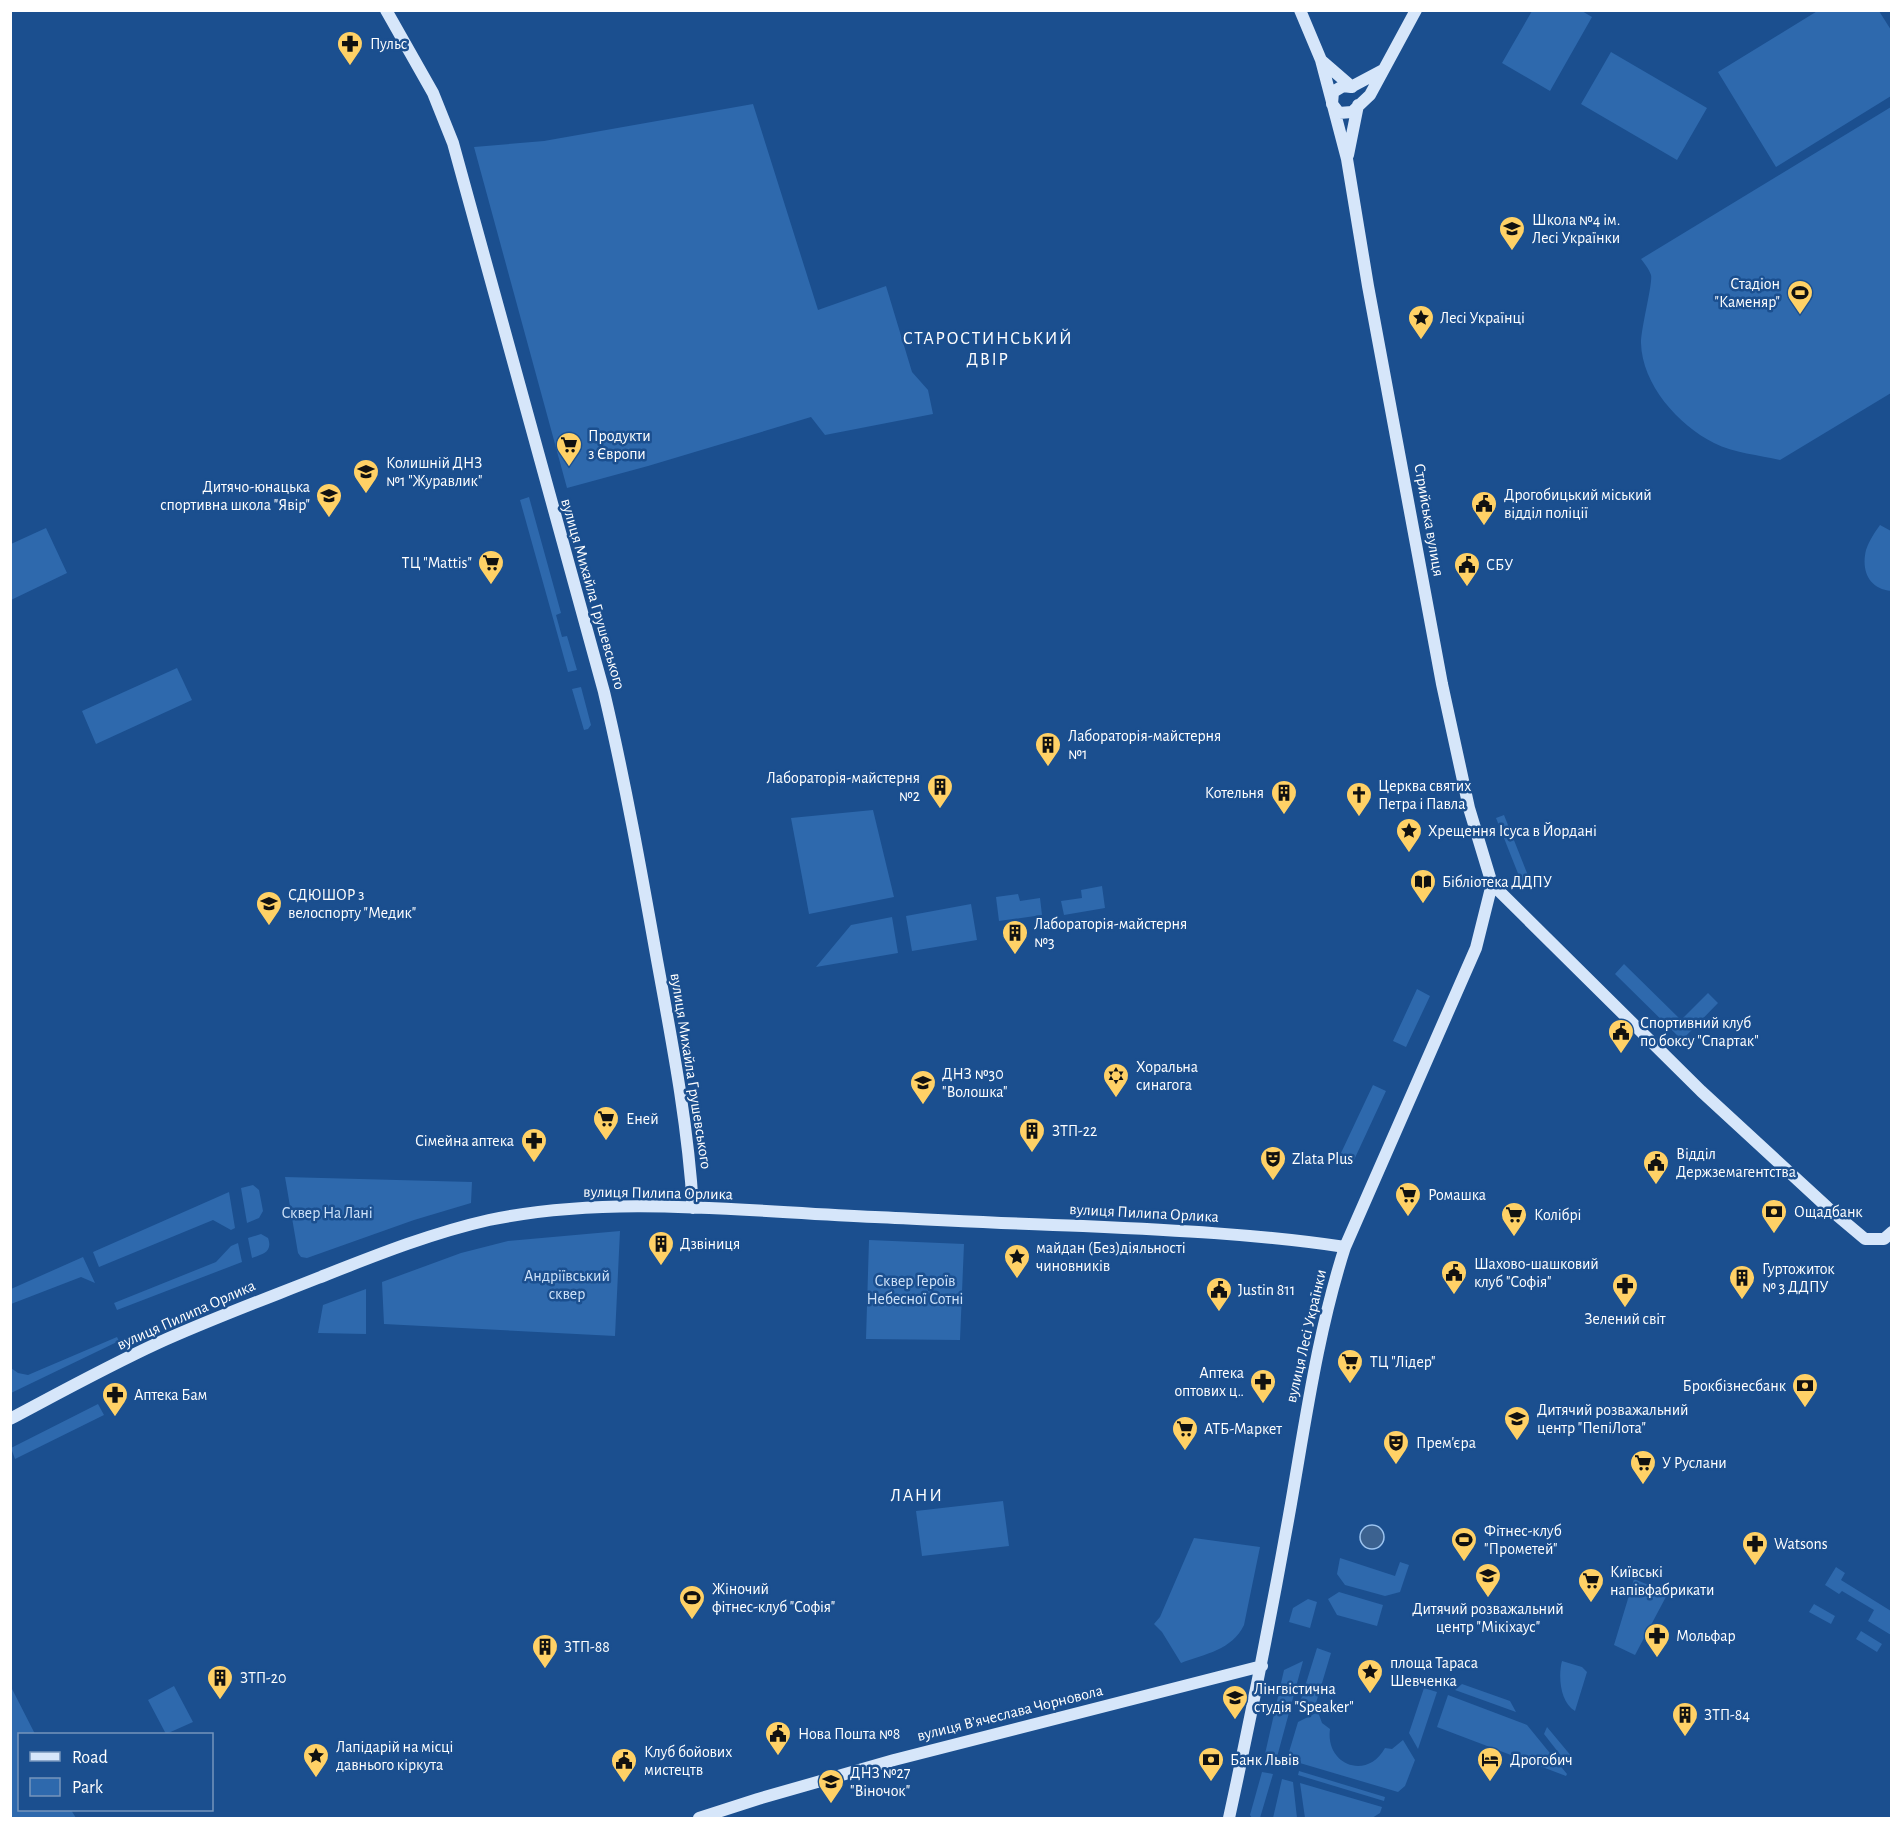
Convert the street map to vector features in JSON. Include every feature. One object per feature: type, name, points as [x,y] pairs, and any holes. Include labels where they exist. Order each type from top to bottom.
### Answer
[{"type":"main road","name":"вулиця Михайла Грушевського","points":[[386,10],[433,93],[453,143],[604,692],[625,784],[666,1009],[687,1143],[693,1208]]},
{"type":"main road","name":"Стрийська вулиця","points":[[1300,10],[1321,60],[1347,159],[1368,286],[1442,684],[1469,808],[1492,884]]},
{"type":"main road","points":[[1384,69],[1351,87],[1343,86],[1336,89],[1332,96],[1332,104],[1336,110],[1343,114],[1352,112],[1370,95],[1416,10]]},
{"type":"main road","name":"Стрийська вулиця","points":[[1321,60],[1359,97],[1347,159]]},
{"type":"main road","points":[[1492,884],[1701,1091],[1827,1207],[1865,1239],[1884,1239],[1892,1232]]},
{"type":"main road","name":"вулиця Лесі Українки","points":[[1229,1818],[1262,1666],[1311,1380],[1334,1283],[1345,1247],[1476,948],[1492,884]]},
{"type":"main road","name":"вулиця Пилипа Орлика","points":[[10,1419],[145,1349],[210,1320],[369,1258],[456,1229],[485,1221],[543,1211],[631,1207],[693,1208],[782,1214],[1191,1231],[1269,1237],[1345,1247]]},
{"type":"main road","name":"вулиця Вʼячеслава Чорновола","points":[[699,1818],[894,1760],[1262,1666]]},
{"type":"green space","points":[[1819,10],[1879,11],[1891,30],[1891,96],[1776,167],[1718,72]]},
{"type":"green space","points":[[1532,11],[1582,11],[1592,17],[1550,91],[1502,63]]},
{"type":"green space","points":[[1611,52],[1707,108],[1677,160],[1581,104]]},
{"type":"green space","points":[[753,104],[818,310],[886,286],[912,372],[928,390],[933,414],[825,435],[811,417],[567,488],[474,147],[544,141]]},
{"type":"green space","points":[[1891,107],[1891,393],[1780,460],[1714,443],[1688,426],[1675,414],[1664,402],[1648,373],[1641,343],[1651,275],[1641,259]]},
{"type":"green space","points":[[529,497],[561,613],[556,615],[562,637],[567,636],[577,670],[568,672],[520,500]]},
{"type":"green space","points":[[1880,525],[1891,531],[1891,591],[1877,587],[1868,578],[1866,572],[1866,550]]},
{"type":"green space","points":[[46,528],[67,573],[11,600],[11,544]]},
{"type":"green space","points":[[177,668],[192,700],[96,744],[82,711]]},
{"type":"green space","points":[[581,687],[591,725],[584,730],[572,689]]},
{"type":"green space","points":[[873,810],[894,897],[809,914],[791,818]]},
{"type":"green space","points":[[1504,815],[1529,878],[1521,881],[1496,818]]},
{"type":"green space","points":[[1102,886],[1105,908],[1064,915],[1061,901],[1082,898],[1081,890]]},
{"type":"green space","points":[[1018,894],[1020,901],[1040,898],[1042,915],[999,921],[996,897]]},
{"type":"green space","points":[[971,904],[977,940],[912,951],[906,916]]},
{"type":"green space","points":[[892,917],[898,953],[816,967],[851,925]]},
{"type":"green space","points":[[1624,964],[1681,1020],[1708,993],[1718,1003],[1682,1040],[1615,974]]},
{"type":"green space","points":[[1417,989],[1430,996],[1406,1047],[1393,1041]]},
{"type":"green space","points":[[1373,1085],[1386,1091],[1354,1160],[1341,1153]]},
{"type":"green space","name":"Сквер На Лані","points":[[285,1177],[472,1182],[471,1203],[414,1220],[307,1258],[301,1257],[298,1253]]},
{"type":"green space","points":[[253,1185],[259,1190],[263,1211],[259,1218],[247,1223],[241,1188]]},
{"type":"green space","points":[[229,1192],[235,1228],[231,1230],[213,1220],[99,1267],[93,1252]]},
{"type":"green space","name":"Андріївський сквер","points":[[620,1231],[615,1336],[384,1324],[382,1282],[461,1253],[508,1241]]},
{"type":"green space","points":[[261,1234],[268,1238],[268,1249],[252,1258],[248,1238]]},
{"type":"green space","name":"Сквер Героїв Небесної Сотні","points":[[869,1240],[964,1244],[960,1340],[866,1339]]},
{"type":"green space","points":[[238,1243],[242,1262],[117,1310],[114,1303],[216,1262],[231,1246]]},
{"type":"green space","points":[[83,1257],[95,1283],[81,1277],[11,1304],[11,1289]]},
{"type":"green space","points":[[366,1289],[366,1334],[318,1333],[323,1305]]},
{"type":"green space","points":[[117,1337],[119,1341],[11,1393],[11,1368],[18,1373],[28,1375]]},
{"type":"green space","points":[[98,1404],[104,1415],[15,1459],[11,1448]]},
{"type":"green space","points":[[1003,1501],[1009,1546],[922,1556],[916,1511]]},
{"type":"green space","points":[[1194,1538],[1260,1547],[1244,1625],[1239,1633],[1225,1646],[1181,1663],[1162,1632],[1154,1624],[1160,1617]]},
{"type":"green space","points":[[1340,1558],[1395,1576],[1400,1562],[1409,1565],[1400,1592],[1385,1596],[1345,1585],[1337,1574]]},
{"type":"green space","points":[[1836,1567],[1845,1573],[1841,1580],[1891,1611],[1891,1635],[1868,1621],[1874,1610],[1842,1591],[1839,1594],[1825,1585]]},
{"type":"green space","points":[[1634,1579],[1668,1593],[1635,1655],[1614,1645]]},
{"type":"green space","points":[[1339,1592],[1383,1605],[1377,1626],[1337,1615],[1328,1599]]},
{"type":"green space","points":[[1308,1599],[1317,1602],[1310,1628],[1289,1622],[1293,1608]]},
{"type":"green space","points":[[1814,1604],[1835,1616],[1831,1624],[1809,1612]]},
{"type":"green space","points":[[1861,1631],[1882,1644],[1877,1652],[1856,1639]]},
{"type":"green space","points":[[1317,1648],[1331,1653],[1316,1703],[1303,1710],[1298,1709]]},
{"type":"green space","points":[[1303,1661],[1277,1757],[1265,1754],[1284,1670]]},
{"type":"green space","points":[[1562,1661],[1582,1667],[1587,1672],[1575,1711],[1566,1702],[1561,1688]]},
{"type":"green space","points":[[1462,1684],[1510,1701],[1516,1712],[1455,1690]]},
{"type":"green space","points":[[10,1685],[34,1733],[18,1733],[18,1811],[72,1811],[76,1818],[11,1818]]},
{"type":"green space","points":[[174,1686],[193,1722],[165,1733],[148,1700]]},
{"type":"green space","points":[[1424,1688],[1437,1692],[1418,1749],[1409,1733]]},
{"type":"green space","points":[[1448,1695],[1527,1725],[1567,1774],[1566,1776],[1437,1727]]},
{"type":"green space","points":[[1318,1712],[1322,1723],[1330,1729],[1330,1742],[1334,1752],[1340,1760],[1349,1764],[1358,1766],[1368,1764],[1385,1748],[1392,1749],[1403,1740],[1415,1760],[1405,1786],[1398,1792],[1293,1761],[1289,1752],[1298,1722]]},
{"type":"green space","points":[[1547,1727],[1572,1757],[1569,1766],[1544,1734]]},
{"type":"green space","points":[[1299,1771],[1385,1797],[1384,1801],[1298,1775]]},
{"type":"green space","points":[[1262,1772],[1273,1774],[1260,1818],[1252,1818],[1250,1815]]},
{"type":"green space","points":[[1282,1779],[1293,1782],[1297,1818],[1273,1818]]},
{"type":"green space","points":[[1300,1783],[1382,1807],[1380,1813],[1372,1818],[1305,1818]]},
{"type":"shaded area","points":[[1372,1525],[1381,1528],[1384,1537],[1381,1546],[1372,1549],[1363,1546],[1360,1537],[1363,1528]]},
{"type":"place","name":"Пульс","points":[[350,67]]},
{"type":"place","name":"Школа №4 ім. Лесі Українки","points":[[1512,252]]},
{"type":"place","name":"Стадіон \"Каменяр\"","points":[[1800,316]]},
{"type":"place","name":"Лесі Українці","points":[[1421,341]]},
{"type":"place","name":"Продукти з Європи","points":[[569,468]]},
{"type":"place","name":"Колишній ДНЗ №1 \"Журавлик\"","points":[[366,495]]},
{"type":"place","name":"Дитячо-юнацька спортивна школа \"Явір\"","points":[[329,519]]},
{"type":"place","name":"Дрогобицький міський відділ поліції","points":[[1484,527]]},
{"type":"place","name":"ТЦ \"Mattis\"","points":[[491,586]]},
{"type":"place","name":"СБУ","points":[[1467,588]]},
{"type":"place","name":"Лабораторія-майстерня №1","points":[[1048,768]]},
{"type":"place","name":"Лабораторія-майстерня №2","points":[[940,810]]},
{"type":"place","name":"Котельня","points":[[1284,816]]},
{"type":"place","name":"Церква святих Петра і Павла","points":[[1359,818]]},
{"type":"place","name":"Хрещення Ісуса в Йордані","points":[[1409,854]]},
{"type":"place","name":"Бібліотека ДДПУ","points":[[1423,905]]},
{"type":"place","name":"СДЮШОР з велоспорту \"Медик\"","points":[[269,927]]},
{"type":"place","name":"Лабораторія-майстерня №3","points":[[1015,956]]},
{"type":"place","name":"Спортивний клуб по боксу \"Спартак\"","points":[[1621,1055]]},
{"type":"place","name":"Хоральна синагога","points":[[1116,1099]]},
{"type":"place","name":"ДНЗ №30 \"Волошка\"","points":[[923,1106]]},
{"type":"place","name":"Еней","points":[[606,1142]]},
{"type":"place","name":"ЗТП-22","points":[[1032,1154]]},
{"type":"place","name":"Сімейна аптека","points":[[534,1164]]},
{"type":"place","name":"Zlata Plus","points":[[1273,1182]]},
{"type":"place","name":"Відділ Держземагентства","points":[[1656,1186]]},
{"type":"place","name":"Ромашка","points":[[1408,1218]]},
{"type":"place","name":"Ощадбанк","points":[[1774,1235]]},
{"type":"place","name":"Колібрі","points":[[1514,1238]]},
{"type":"place","name":"Дзвіниця","points":[[661,1267]]},
{"type":"place","name":"майдан (Без)діяльності чиновників","points":[[1017,1280]]},
{"type":"place","name":"Шахово-шашковий клуб \"Софія\"","points":[[1454,1296]]},
{"type":"place","name":"Гуртожиток № 3 ДДПУ","points":[[1742,1301]]},
{"type":"place","name":"Зелений світ","points":[[1625,1309]]},
{"type":"place","name":"Justin 811","points":[[1219,1313]]},
{"type":"place","name":"ТЦ \"Лідер\"","points":[[1350,1385]]},
{"type":"place","name":"Аптека оптових ц‥","points":[[1263,1405]]},
{"type":"place","name":"Брокбізнесбанк","points":[[1805,1409]]},
{"type":"place","name":"Аптека Бам","points":[[115,1418]]},
{"type":"place","name":"Дитячий розважальний центр \"ПепіЛота\"","points":[[1517,1442]]},
{"type":"place","name":"АТБ-Маркет","points":[[1185,1452]]},
{"type":"place","name":"Прем'єра","points":[[1396,1466]]},
{"type":"place","name":"У Руслани","points":[[1643,1486]]},
{"type":"place","name":"Фітнес-клуб \"Прометей\"","points":[[1464,1563]]},
{"type":"place","name":"Watsons","points":[[1755,1567]]},
{"type":"place","name":"Дитячий розважальний центр \"Мікіхаус\"","points":[[1488,1599]]},
{"type":"place","name":"Київські напівфабрикати","points":[[1591,1604]]},
{"type":"place","name":"Жіночий фітнес-клуб \"Софія\"","points":[[692,1621]]},
{"type":"place","name":"Мольфар","points":[[1657,1659]]},
{"type":"place","name":"ЗТП-88","points":[[545,1670]]},
{"type":"place","name":"площа Тараса Шевченка","points":[[1370,1695]]},
{"type":"place","name":"ЗТП-20","points":[[220,1701]]},
{"type":"place","name":"Лінгвістична студія \"Speaker\"","points":[[1235,1721]]},
{"type":"place","name":"ЗТП-84","points":[[1685,1738]]},
{"type":"place","name":"Нова Пошта №8","points":[[778,1757]]},
{"type":"place","name":"Лапідарій на місці давнього кіркута","points":[[316,1779]]},
{"type":"place","name":"Банк Львів","points":[[1211,1783]]},
{"type":"place","name":"Дрогобич","points":[[1490,1783]]},
{"type":"place","name":"Клуб бойових мистецтв","points":[[624,1784]]},
{"type":"place","name":"ДНЗ №27 \"Віночок\"","points":[[831,1805]]},
{"type":"district","name":"СТАРОСТИНСЬКИЙ ДВІР","points":[[988,349]]},
{"type":"district","name":"ЛАНИ","points":[[917,1496]]}]
